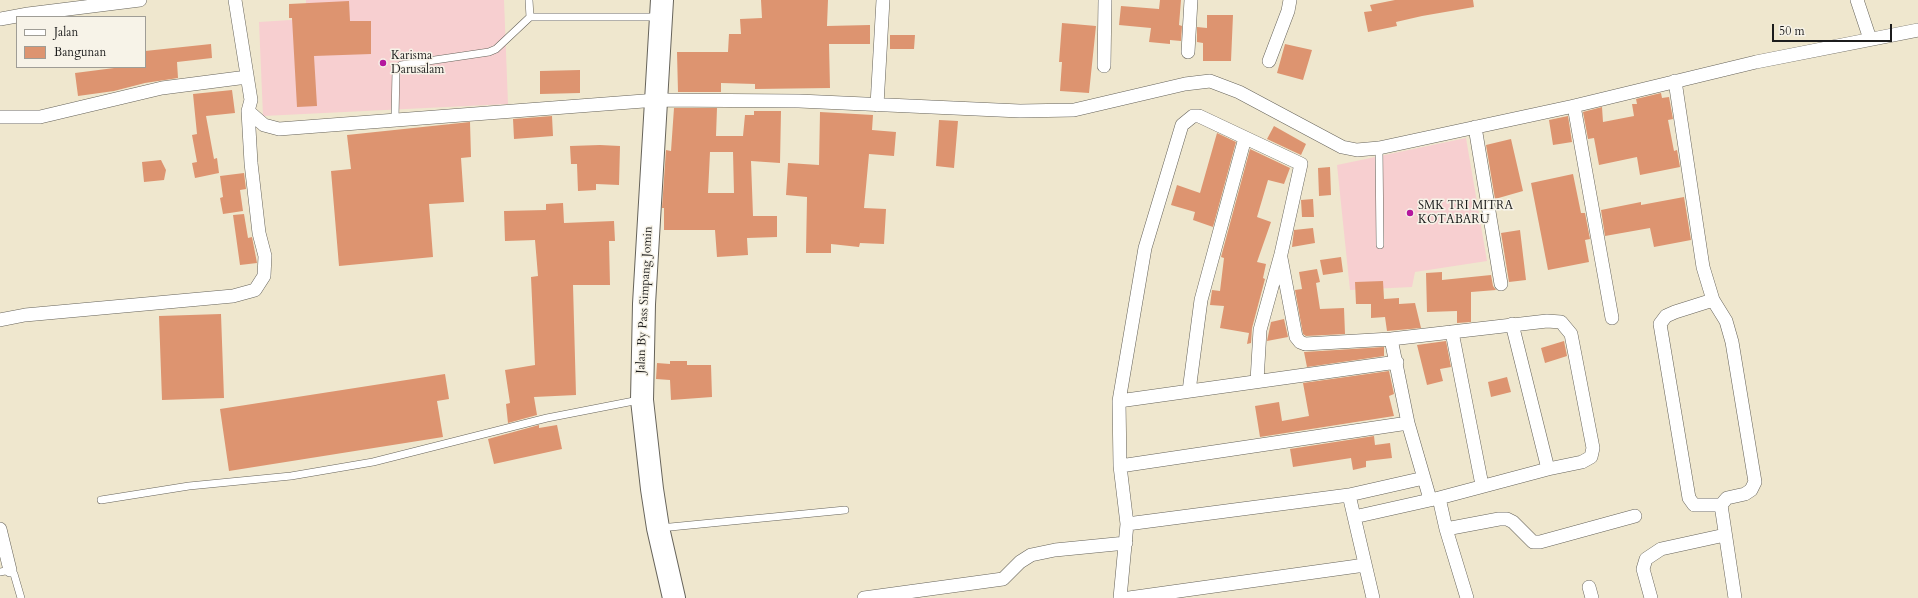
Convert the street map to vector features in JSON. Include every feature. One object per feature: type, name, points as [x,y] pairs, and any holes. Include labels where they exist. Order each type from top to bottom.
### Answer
[{"type":"highway","name":"Jalan By Pass Simpang Jomin","points":[[662,8],[644,304],[642,400],[646,450],[658,528],[674,598]]},
{"type":"street","points":[[17,16],[140,0]]},
{"type":"street","points":[[0,320],[25,315],[233,296],[255,290],[264,276],[265,256],[259,233],[251,163],[248,111],[251,100],[235,0]]},
{"type":"street","points":[[877,105],[883,0]]},
{"type":"street","points":[[1104,66],[1105,0]]},
{"type":"street","points":[[1188,52],[1191,0]]},
{"type":"street","points":[[1269,61],[1288,11],[1290,0]]},
{"type":"street","points":[[1857,0],[1870,39]]},
{"type":"street","points":[[0,19],[16,16]]},
{"type":"street","points":[[248,111],[264,125],[280,129],[395,119],[465,116],[657,100],[799,101],[1020,111],[1074,110],[1185,84],[1210,81],[1239,92],[1342,147],[1357,150],[1379,148],[1574,106],[1756,62],[1918,30]]},
{"type":"street","points":[[0,117],[40,117],[162,88],[247,77]]},
{"type":"street","points":[[1674,81],[1703,267],[1714,300],[1726,321],[1732,342],[1755,482],[1751,490],[1746,494],[1727,498],[1721,505],[1698,506],[1694,505],[1689,498],[1660,324],[1666,316],[1714,300]]},
{"type":"street","points":[[1574,106],[1612,318]]},
{"type":"street","points":[[1120,598],[1127,524],[1120,466],[1119,401],[1145,248],[1182,125],[1190,117],[1199,116],[1301,164],[1281,254],[1260,330],[1257,381]]},
{"type":"street","points":[[1475,127],[1501,284]]},
{"type":"street","points":[[1189,391],[1201,300],[1245,138]]},
{"type":"street","points":[[1281,254],[1296,337],[1300,342],[1305,344],[1392,339],[1554,320],[1561,322],[1571,334],[1593,453],[1591,457],[1582,462],[1354,517]]},
{"type":"street","points":[[1512,324],[1548,469]]},
{"type":"street","points":[[1452,332],[1482,485]]},
{"type":"street","points":[[1392,339],[1408,423],[1424,478],[1446,528],[1468,598]]},
{"type":"street","points":[[1119,401],[1397,362]]},
{"type":"street","points":[[1120,466],[1408,423]]},
{"type":"street","points":[[1127,524],[1349,495],[1424,478]]},
{"type":"street","points":[[1349,495],[1373,598]]},
{"type":"street","points":[[1721,505],[1735,598]]},
{"type":"street","points":[[1446,528],[1507,519],[1513,522],[1533,542],[1540,542],[1635,516]]},
{"type":"street","points":[[0,529],[5,571]]},
{"type":"street","points":[[1651,598],[1642,569],[1646,558],[1661,549],[1725,535]]},
{"type":"street","points":[[866,598],[1003,578],[1020,562],[1031,555],[1055,550],[1126,543]]},
{"type":"street","points":[[1129,598],[1365,566]]},
{"type":"lane","points":[[529,0],[530,17]]},
{"type":"lane","points":[[395,119],[396,70],[401,65],[489,52],[496,49],[530,17],[662,8]]},
{"type":"lane","points":[[1379,148],[1380,245]]},
{"type":"lane","points":[[101,500],[189,486],[291,476],[373,462],[547,418],[642,400]]},
{"type":"lane","points":[[658,528],[845,510]]},
{"type":"lane","points":[[5,571],[14,574],[21,598]]},
{"type":"shaded area","name":"Karisma Darusalam","points":[[306,0],[504,0],[508,104],[263,116],[259,22],[306,19]]},
{"type":"shaded area","name":"SMK TRI MITRA KOTABARU","points":[[1466,138],[1487,261],[1415,272],[1412,287],[1350,290],[1337,165]]},
{"type":"building","points":[[761,0],[828,0],[827,26],[870,25],[870,44],[829,44],[830,88],[755,89],[755,84],[721,83],[721,92],[678,92],[677,52],[728,52],[729,34],[741,34],[740,19],[762,18]]},
{"type":"building","points":[[1160,0],[1181,0],[1179,25],[1182,26],[1181,41],[1170,40],[1170,44],[1149,42],[1151,28],[1119,25],[1121,6],[1159,9]]},
{"type":"building","points":[[1395,0],[1473,0],[1474,7],[1396,22],[1397,26],[1368,32],[1364,12],[1372,11],[1370,5]]},
{"type":"building","points":[[349,1],[350,21],[371,21],[371,54],[314,56],[317,106],[297,107],[292,18],[289,18],[289,4]]},
{"type":"building","points":[[1207,15],[1233,15],[1231,61],[1203,61],[1203,43],[1197,42],[1197,27],[1207,28]]},
{"type":"building","points":[[1062,23],[1096,26],[1089,93],[1060,91],[1062,62],[1059,62]]},
{"type":"building","points":[[890,35],[915,35],[914,49],[890,49]]},
{"type":"building","points":[[211,44],[212,58],[177,62],[178,78],[145,83],[114,91],[78,96],[75,73],[114,68],[146,68],[146,51]]},
{"type":"building","points":[[1285,44],[1312,50],[1303,80],[1277,73]]},
{"type":"building","points":[[580,70],[580,93],[540,94],[540,71]]},
{"type":"building","points":[[232,90],[235,113],[206,116],[214,159],[217,158],[219,173],[195,178],[192,163],[197,162],[192,135],[197,134],[193,94]]},
{"type":"building","points":[[1661,93],[1662,98],[1669,97],[1673,119],[1668,120],[1674,151],[1677,150],[1680,167],[1640,175],[1637,157],[1599,165],[1594,138],[1588,139],[1583,112],[1602,107],[1603,122],[1634,116],[1632,104],[1637,104],[1636,99]]},
{"type":"building","points":[[674,108],[717,108],[716,136],[743,136],[745,115],[754,115],[754,111],[781,111],[780,163],[751,161],[753,216],[777,216],[777,237],[747,238],[748,255],[717,257],[715,230],[664,230],[664,208],[662,208],[666,150],[671,151]],"holes":[[[710,152],[733,152],[734,193],[708,193]]]},
{"type":"building","points":[[820,112],[873,115],[872,130],[896,132],[894,156],[869,154],[864,208],[886,209],[884,244],[860,243],[859,247],[831,244],[831,253],[806,253],[807,197],[786,195],[788,163],[819,165]]},
{"type":"building","points":[[552,116],[553,136],[514,139],[513,119]]},
{"type":"building","points":[[1568,116],[1572,142],[1553,145],[1549,120]]},
{"type":"building","points":[[939,120],[958,121],[954,168],[936,166]]},
{"type":"building","points":[[470,122],[471,157],[461,158],[464,202],[429,204],[433,257],[339,266],[331,171],[351,169],[347,135]]},
{"type":"building","points":[[1274,126],[1306,144],[1301,155],[1267,139]]},
{"type":"building","points":[[1217,133],[1236,142],[1213,227],[1193,220],[1195,212],[1171,205],[1177,185],[1200,193]]},
{"type":"building","points":[[1511,139],[1523,191],[1495,199],[1486,145]]},
{"type":"building","points":[[570,146],[620,146],[619,185],[596,184],[596,190],[578,191],[577,164],[571,164]]},
{"type":"building","points":[[1250,149],[1290,168],[1284,184],[1268,180],[1257,217],[1271,222],[1257,262],[1266,264],[1263,278],[1265,279],[1252,328],[1251,343],[1247,344],[1249,333],[1220,328],[1224,306],[1210,305],[1212,290],[1220,291],[1224,258],[1221,257]]},
{"type":"building","points":[[161,160],[166,170],[164,180],[144,182],[142,162]]},
{"type":"building","points":[[1330,167],[1331,195],[1319,196],[1318,168]]},
{"type":"building","points":[[244,173],[246,189],[240,190],[243,211],[223,214],[220,198],[223,197],[220,176]]},
{"type":"building","points":[[1573,174],[1581,213],[1585,213],[1590,239],[1585,240],[1589,262],[1548,270],[1531,183]]},
{"type":"building","points":[[1684,197],[1691,240],[1654,247],[1650,228],[1605,236],[1601,210],[1641,202],[1641,205]]},
{"type":"building","points":[[1313,199],[1314,217],[1302,217],[1301,200]]},
{"type":"building","points":[[563,203],[564,223],[614,221],[615,241],[609,241],[610,285],[573,285],[576,395],[534,397],[537,415],[508,423],[506,404],[510,403],[505,370],[535,365],[531,277],[538,276],[535,240],[505,241],[504,211],[546,210],[546,204]]},
{"type":"building","points":[[244,214],[248,238],[252,237],[257,263],[240,265],[233,215]]},
{"type":"building","points":[[1313,228],[1315,243],[1292,247],[1294,230]]},
{"type":"building","points":[[1520,230],[1526,280],[1509,282],[1501,233]]},
{"type":"building","points":[[1341,257],[1343,272],[1323,275],[1320,260]]},
{"type":"building","points":[[1317,269],[1320,282],[1316,283],[1320,309],[1344,308],[1345,334],[1306,336],[1303,334],[1295,290],[1302,289],[1299,272]]},
{"type":"building","points":[[1442,272],[1442,280],[1491,275],[1493,286],[1496,290],[1471,292],[1471,322],[1457,323],[1457,311],[1427,312],[1426,273]]},
{"type":"building","points":[[1383,281],[1384,299],[1399,298],[1399,304],[1415,303],[1421,328],[1387,331],[1385,317],[1371,318],[1371,304],[1356,304],[1355,282]]},
{"type":"building","points":[[221,314],[224,398],[162,400],[159,316]]},
{"type":"building","points":[[1284,319],[1288,337],[1267,341],[1271,322]]},
{"type":"building","points":[[1446,341],[1451,367],[1440,369],[1443,381],[1427,385],[1417,345]]},
{"type":"building","points":[[1564,341],[1567,356],[1545,363],[1541,348]]},
{"type":"building","points":[[1384,347],[1384,356],[1307,367],[1304,352]]},
{"type":"building","points":[[670,361],[687,361],[687,365],[711,365],[712,397],[671,400],[670,380],[656,379],[657,363],[670,364]]},
{"type":"building","points":[[1389,371],[1394,394],[1389,396],[1394,416],[1260,437],[1255,406],[1279,402],[1282,421],[1309,416],[1303,383]]},
{"type":"building","points":[[445,374],[449,399],[437,401],[443,437],[229,471],[220,409]]},
{"type":"building","points":[[1507,377],[1511,392],[1491,397],[1488,382]]},
{"type":"building","points":[[539,425],[539,428],[557,425],[562,449],[494,464],[488,439]]},
{"type":"building","points":[[1374,436],[1375,445],[1390,443],[1392,458],[1366,461],[1366,467],[1353,470],[1351,458],[1293,467],[1290,449]]},
{"type":"place","name":"Karisma Darusalam","points":[[383,63]]},
{"type":"place","name":"SMK TRI MITRA KOTABARU","points":[[1410,213]]}]
